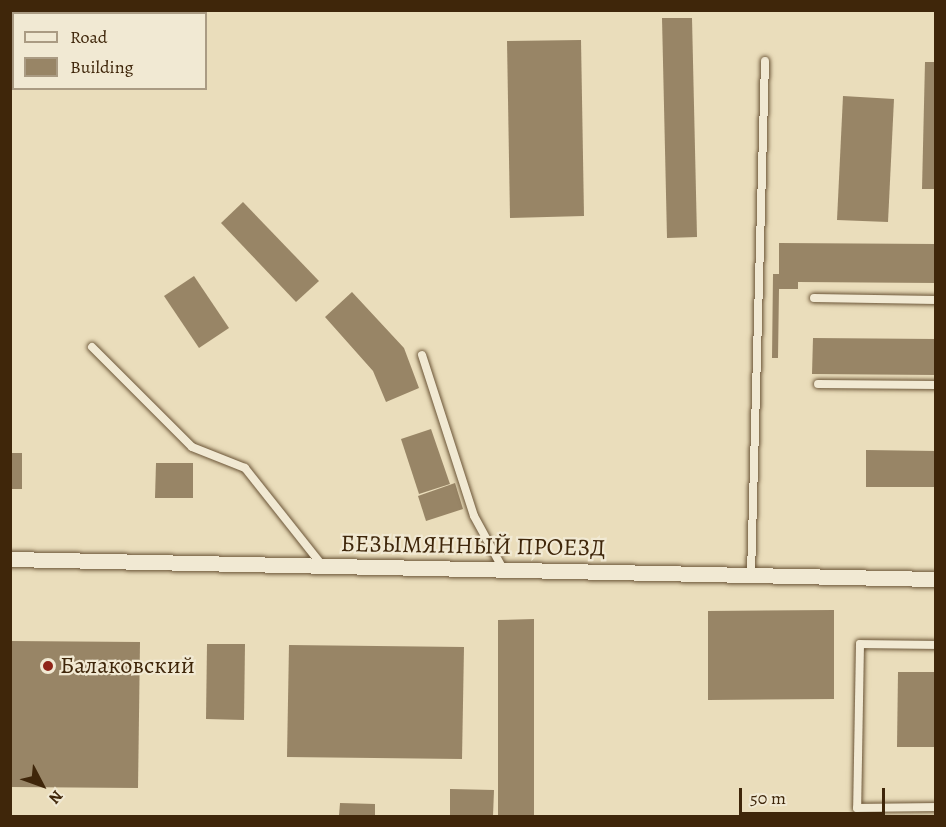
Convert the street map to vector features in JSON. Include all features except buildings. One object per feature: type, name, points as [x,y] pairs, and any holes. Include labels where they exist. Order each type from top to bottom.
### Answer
[{"type":"street","name":"БЕЗЫМЯННЫЙ ПРОЕЗД","points":[[10,559],[936,579]]},
{"type":"lane","points":[[751,575],[765,61]]},
{"type":"lane","points":[[814,298],[936,300]]},
{"type":"lane","points":[[92,347],[192,447],[245,468],[323,566]]},
{"type":"lane","points":[[422,355],[474,516],[503,569]]},
{"type":"lane","points":[[818,384],[936,385]]},
{"type":"lane","points":[[936,645],[860,644],[857,808],[936,807]]},
{"type":"place","name":"Балаковский","points":[[48,666]]}]
